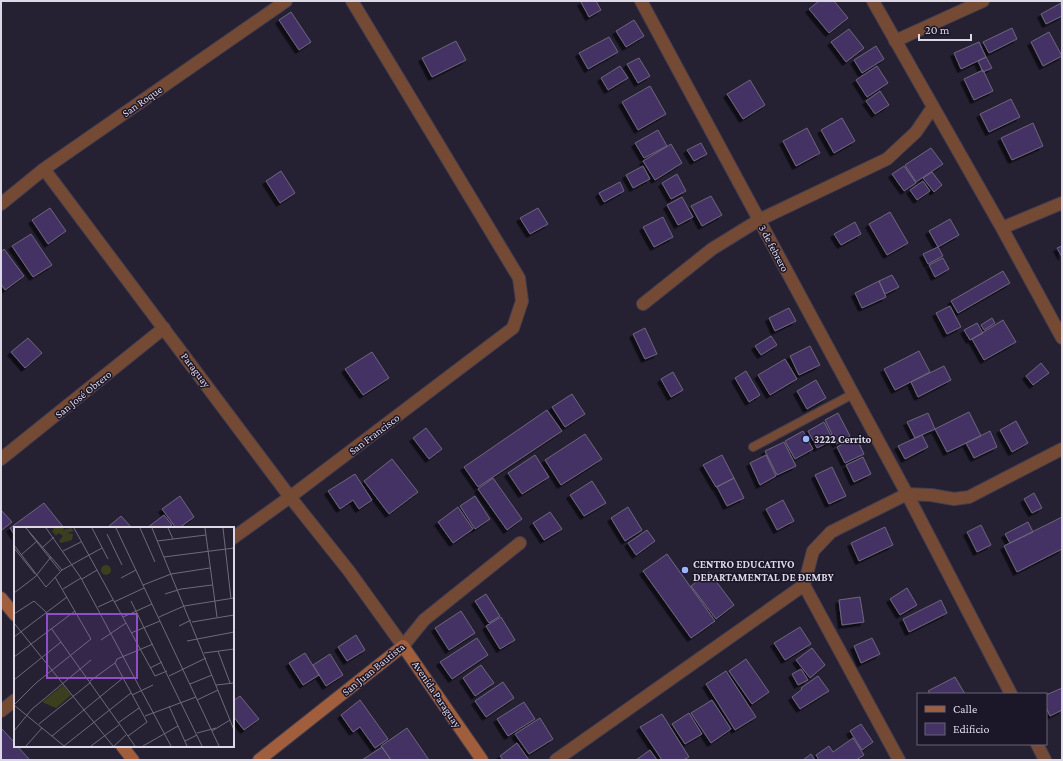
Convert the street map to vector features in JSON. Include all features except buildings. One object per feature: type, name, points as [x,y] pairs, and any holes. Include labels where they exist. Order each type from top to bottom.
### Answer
[{"type":"street","name":"San Roque","points":[[1,204],[44,169],[286,1]]},
{"type":"street","name":"San Francisco","points":[[234,537],[290,497],[513,328],[522,301],[519,278],[352,1]]},
{"type":"street","name":"3 de febrero","points":[[641,1],[907,494],[1010,693]]},
{"type":"street","points":[[873,1],[1002,228],[1062,338]]},
{"type":"street","points":[[895,41],[983,1]]},
{"type":"street","points":[[643,304],[712,248],[759,220],[887,159],[916,132],[933,107]]},
{"type":"street","name":"Paraguay","points":[[44,169],[290,497],[349,571]]},
{"type":"street","points":[[1002,228],[1062,203]]},
{"type":"street","name":"San José Obrero","points":[[1,460],[164,328]]},
{"type":"street","points":[[556,760],[804,585],[813,551],[831,532],[907,494],[931,495],[954,499],[970,497],[1062,449]]},
{"type":"street","name":"San Juan Bautista","points":[[259,760],[403,646],[424,620],[520,543]]},
{"type":"street","name":"Avenida Paraguay","points":[[349,571],[482,760]]},
{"type":"street","points":[[804,585],[899,760]]},
{"type":"street","points":[[1,598],[14,614]]},
{"type":"street","points":[[1,711],[14,701]]},
{"type":"street","points":[[1038,745],[1045,760]]},
{"type":"street","points":[[123,747],[133,760]]},
{"type":"lane","points":[[753,447],[853,394]]},
{"type":"place","name":"3222 Cerrito","points":[[806,439]]},
{"type":"place","name":"CENTRO EDUCATIVO DEPARTAMENTAL DE ÐEMBY","points":[[685,570]]}]
